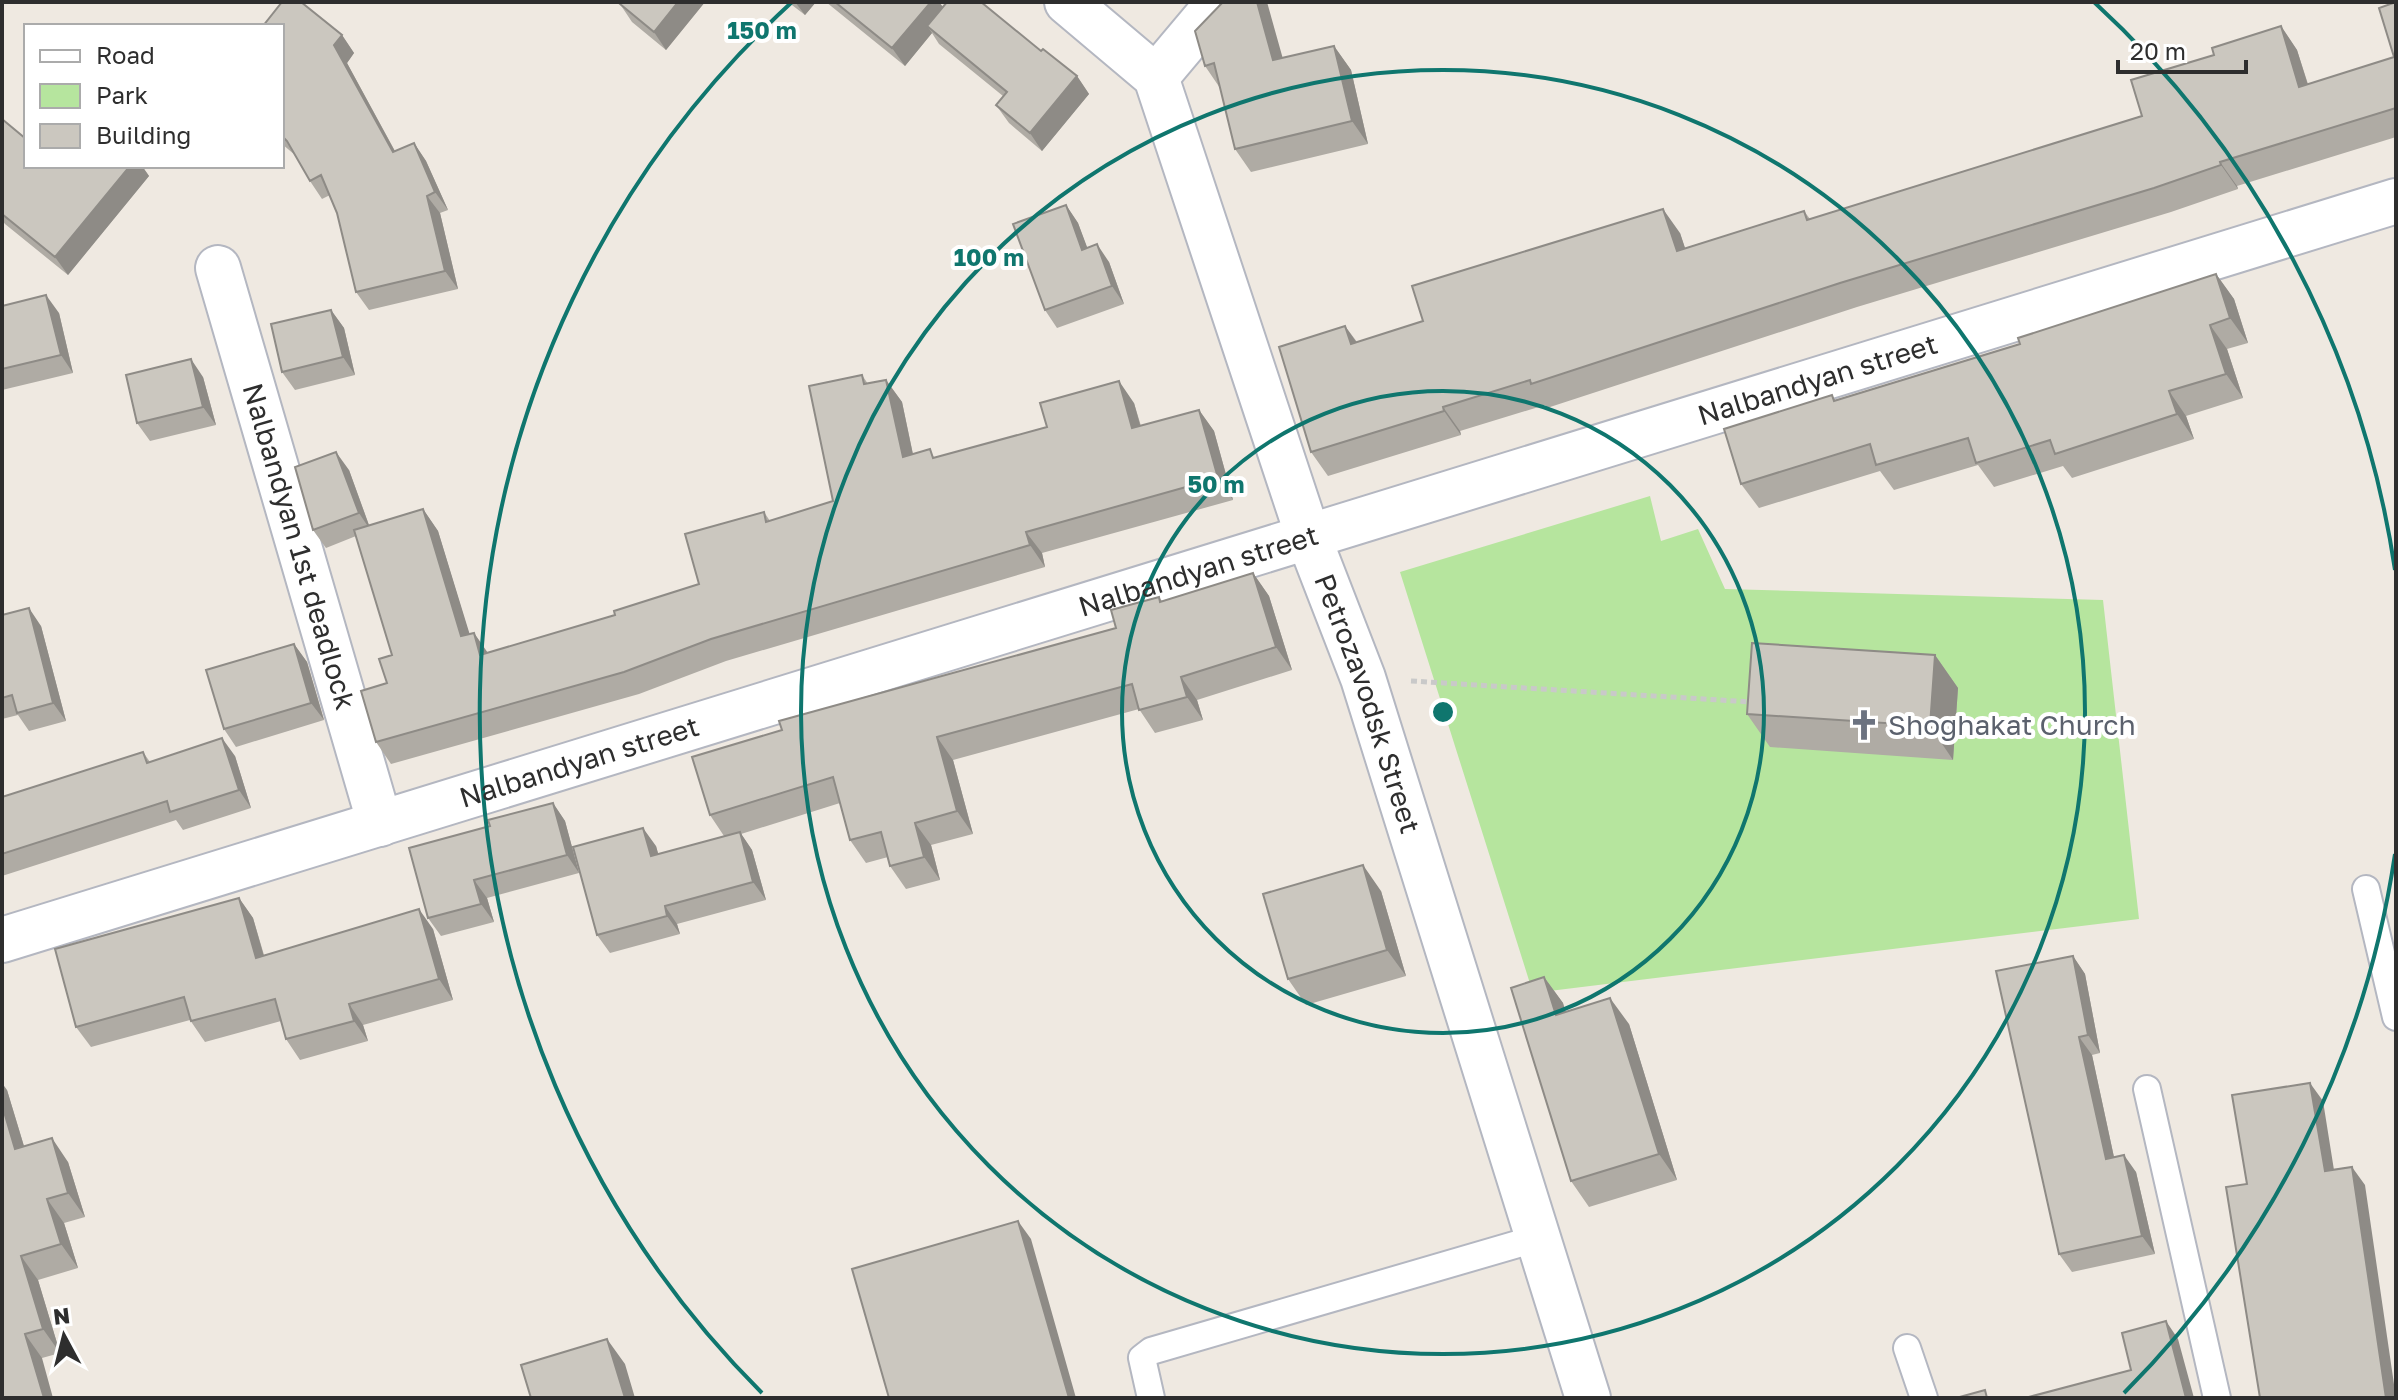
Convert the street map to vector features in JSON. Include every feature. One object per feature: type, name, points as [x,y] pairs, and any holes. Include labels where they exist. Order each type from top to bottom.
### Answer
[{"type":"street","points":[[1067,2],[1156,77],[1219,2]]},
{"type":"street","name":"Petrozavodsk Street","points":[[1156,77],[1308,536],[1363,678],[1535,1239],[1588,1398]]},
{"type":"street","name":"Nalbandyan street","points":[[2,940],[2396,201]]},
{"type":"street","name":"Nalbandyan 1st deadlock","points":[[218,268],[380,824]]},
{"type":"lane","points":[[2366,889],[2396,1017]]},
{"type":"lane","points":[[2147,1089],[2217,1398]]},
{"type":"lane","points":[[1151,1398],[1142,1358],[1151,1351],[1535,1239]]},
{"type":"lane","points":[[1907,1348],[1924,1398]]},
{"type":"path","points":[[1363,678],[1758,702]]},
{"type":"green space","points":[[1650,496],[1661,541],[1698,529],[1725,589],[2103,600],[2139,919],[1533,993],[1400,572]]},
{"type":"building","points":[[282,2],[301,2],[342,35],[334,45],[393,152],[414,143],[435,192],[427,196],[445,271],[356,292],[337,213],[321,175],[310,181],[284,138],[284,24],[265,24]]},
{"type":"building","points":[[678,2],[654,32],[620,4]]},
{"type":"building","points":[[835,2],[931,2],[892,48]]},
{"type":"building","points":[[947,2],[981,2],[1077,76],[1030,133],[996,105],[1007,92],[927,26]]},
{"type":"building","points":[[1223,2],[1257,2],[1273,60],[1334,46],[1352,121],[1235,149],[1214,63],[1205,66],[1195,31]]},
{"type":"building","points":[[2396,2],[2396,108],[2220,162],[2221,165],[2154,188],[1840,283],[1531,384],[1530,380],[1443,407],[1444,411],[1311,452],[1279,347],[1345,326],[1351,344],[1423,321],[1412,286],[1663,209],[1677,251],[1804,211],[1807,220],[2142,116],[2131,80],[2214,55],[2212,48],[2281,26],[2299,87],[2394,57],[2379,8]]},
{"type":"building","points":[[2,119],[24,137],[24,168],[128,168],[55,257],[2,214]]},
{"type":"building","points":[[1066,205],[1082,250],[1097,244],[1112,286],[1045,310],[1013,224]]},
{"type":"building","points":[[2216,274],[2230,318],[2210,325],[2226,374],[2169,391],[2177,414],[2055,454],[2050,440],[1976,463],[1968,438],[1876,465],[1870,444],[1741,484],[1724,429],[1832,395],[1834,401],[2020,344],[2018,338]]},
{"type":"building","points":[[46,295],[61,355],[2,369],[2,306]]},
{"type":"building","points":[[331,310],[343,357],[282,372],[271,324]]},
{"type":"building","points":[[191,359],[203,407],[137,423],[126,375]]},
{"type":"building","points":[[862,375],[864,384],[886,380],[903,457],[930,449],[933,458],[1047,427],[1040,403],[1119,381],[1132,428],[1199,410],[1218,478],[1026,532],[1030,545],[711,639],[624,672],[376,742],[361,691],[387,683],[379,659],[392,655],[354,530],[423,509],[461,636],[474,633],[480,655],[615,615],[614,611],[699,584],[685,534],[764,512],[766,522],[833,501],[809,386]]},
{"type":"building","points":[[336,452],[359,513],[313,530],[295,467]]},
{"type":"building","points":[[1253,573],[1276,647],[1181,677],[1187,697],[1139,710],[1132,684],[937,737],[957,811],[915,823],[924,857],[890,866],[881,832],[850,840],[833,777],[710,815],[692,757],[782,730],[779,721],[1116,628],[1111,610],[1159,597],[1160,602]]},
{"type":"building","points":[[29,608],[53,703],[17,713],[12,695],[2,698],[2,615]]},
{"type":"building","points":[[1752,643],[1935,655],[1930,726],[1747,714]]},
{"type":"building","points":[[294,644],[311,703],[224,729],[206,670]]},
{"type":"building","points":[[222,738],[239,790],[170,812],[167,801],[2,854],[2,797],[143,752],[147,763]]},
{"type":"building","points":[[553,803],[567,855],[474,880],[481,904],[428,918],[409,848],[490,826],[488,820]]},
{"type":"building","points":[[643,828],[651,856],[740,832],[753,882],[665,906],[667,916],[597,935],[573,847]]},
{"type":"building","points":[[1363,865],[1387,950],[1288,979],[1263,894]]},
{"type":"building","points":[[239,898],[256,958],[419,909],[439,979],[349,1004],[354,1021],[286,1039],[275,999],[191,1021],[184,997],[76,1027],[55,949]]},
{"type":"building","points":[[2073,956],[2088,1035],[2079,1037],[2106,1159],[2124,1155],[2142,1236],[2059,1254],[1996,971]]},
{"type":"building","points":[[1544,977],[1556,1015],[1610,998],[1659,1154],[1571,1181],[1511,988]]},
{"type":"building","points":[[2310,1083],[2325,1171],[2352,1167],[2386,1398],[2260,1398],[2226,1187],[2247,1184],[2232,1095]]},
{"type":"building","points":[[2,1105],[15,1149],[52,1138],[68,1193],[47,1199],[61,1244],[21,1256],[43,1329],[25,1334],[44,1398],[2,1398]]},
{"type":"building","points":[[1018,1221],[1069,1398],[889,1398],[852,1269]]},
{"type":"building","points":[[2166,1321],[2186,1398],[2025,1398],[2131,1370],[2122,1333]]},
{"type":"building","points":[[607,1339],[625,1398],[531,1398],[521,1365]]},
{"type":"building","points":[[1985,1390],[1987,1398],[1956,1398]]},
{"type":"place","name":"Shoghakat Church","points":[[1864,725]]}]
